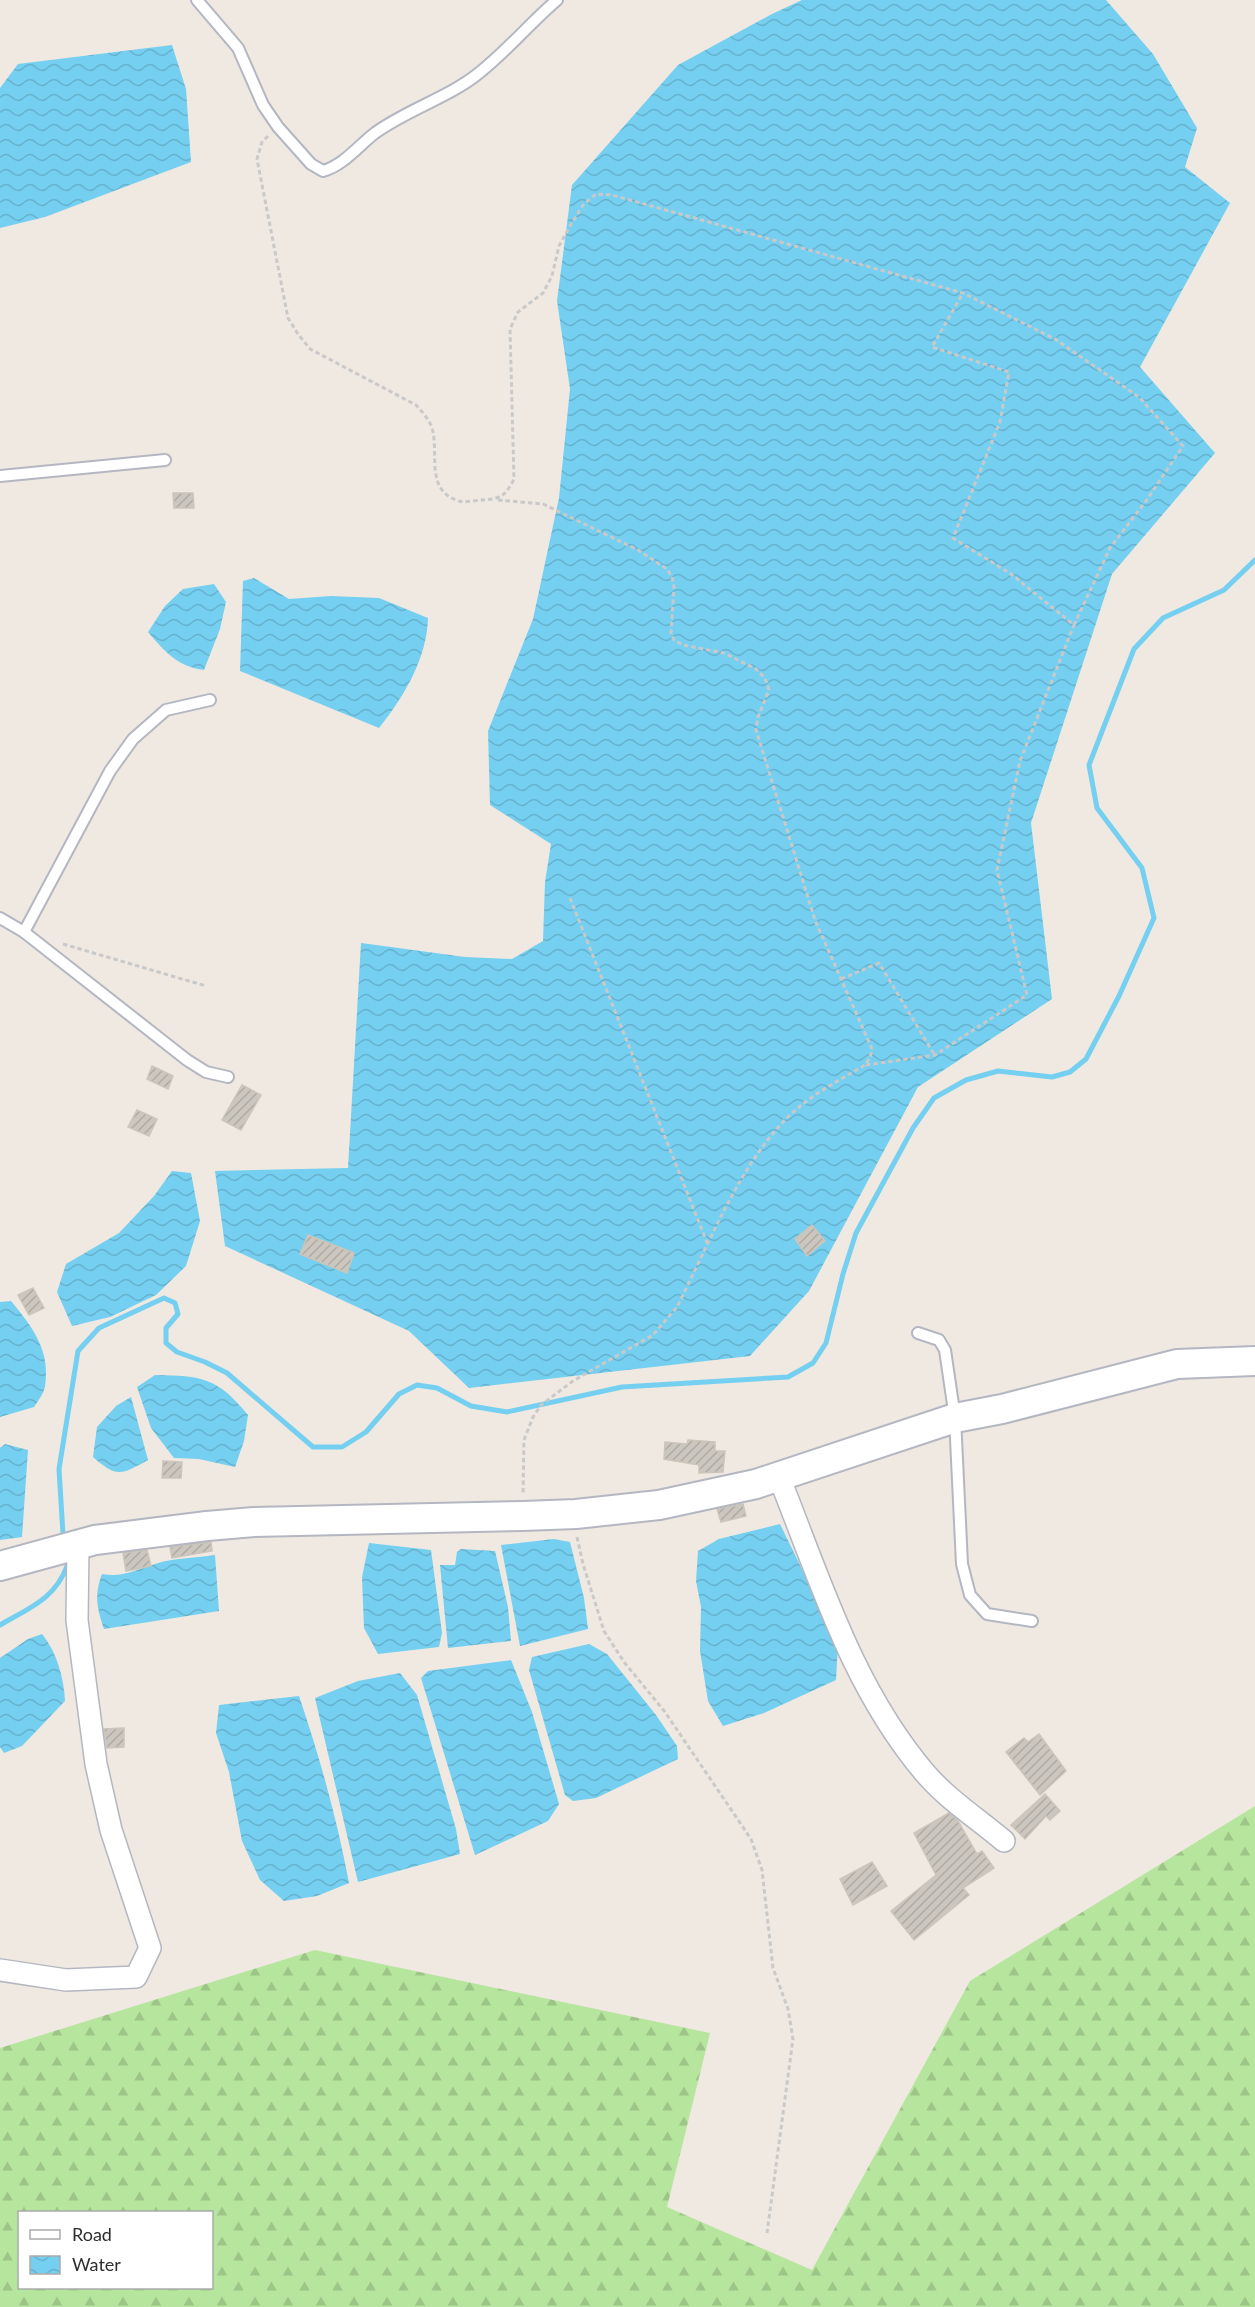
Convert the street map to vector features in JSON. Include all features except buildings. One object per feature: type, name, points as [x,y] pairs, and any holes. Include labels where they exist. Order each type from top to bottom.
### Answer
[{"type":"street","points":[[0,1566],[118,1537],[207,1526],[254,1522],[576,1514],[659,1505],[756,1484],[955,1418],[1002,1409],[1177,1364],[1255,1361]]},
{"type":"street","points":[[779,1477],[850,1657],[893,1732],[926,1774],[1004,1841]]},
{"type":"street","points":[[0,1970],[66,1980],[136,1977],[150,1948],[111,1830],[96,1764],[77,1620],[78,1545]]},
{"type":"lane","points":[[197,0],[238,48],[263,105],[278,126],[311,164],[323,171],[334,168],[375,134],[408,112],[460,87],[481,72],[538,15],[557,0]]},
{"type":"lane","points":[[0,476],[165,460]]},
{"type":"lane","points":[[24,932],[110,771],[133,739],[166,710],[210,700]]},
{"type":"lane","points":[[0,918],[24,932],[187,1060],[206,1072],[228,1077]]},
{"type":"lane","points":[[918,1333],[939,1340],[945,1350],[955,1418],[962,1564],[970,1595],[987,1614],[1032,1621]]},
{"type":"path","points":[[278,126],[262,142],[257,159],[288,318],[310,350],[416,405],[426,417],[433,432],[436,478],[443,491],[460,501],[496,499],[543,504],[638,550],[667,569],[672,577],[674,587],[671,633],[674,640],[683,645],[724,653],[756,669],[765,678],[769,690],[758,717],[756,730],[815,920],[872,1049],[865,1065]]},
{"type":"path","points":[[496,499],[508,490],[514,478],[510,329],[518,312],[543,292],[552,276],[559,246],[583,205],[596,194],[612,195],[963,292],[1054,339],[1139,397],[1183,446],[1146,501],[1110,548],[1074,625],[1020,761],[998,870],[1027,995],[935,1055],[865,1065],[808,1099],[783,1122],[760,1150],[737,1188],[677,1306],[653,1335],[573,1381],[549,1398],[533,1417],[524,1440],[523,1516]]},
{"type":"path","points":[[963,292],[932,347],[1009,372],[1000,422],[953,538],[1011,574],[1074,625]]},
{"type":"path","points":[[570,898],[708,1245]]},
{"type":"path","points":[[58,942],[206,986]]},
{"type":"path","points":[[841,979],[879,963],[935,1055]]},
{"type":"path","points":[[576,1514],[577,1536],[583,1564],[604,1630],[624,1662],[665,1712],[745,1829],[762,1870],[772,1968],[788,2009],[794,2039],[767,2233]]},
{"type":"green space","points":[[1255,1806],[1255,2307],[0,2307],[0,2048],[315,1950],[710,2033],[667,2207],[812,2270],[970,1981]]},
{"type":"water","points":[[802,0],[1106,0],[1153,54],[1197,128],[1185,167],[1230,203],[1140,367],[1215,453],[1112,574],[1031,823],[1052,999],[918,1087],[809,1291],[750,1356],[469,1388],[409,1331],[225,1246],[215,1171],[348,1168],[361,943],[465,957],[512,959],[543,941],[545,882],[551,844],[490,805],[488,731],[533,619],[559,498],[570,389],[557,301],[572,185],[678,65]]},
{"type":"water","points":[[172,45],[186,89],[191,162],[45,217],[0,228],[0,88],[18,64]]},
{"type":"water","points":[[254,578],[289,599],[331,596],[379,598],[428,618],[427,633],[419,662],[405,690],[379,728],[240,671],[243,581]]},
{"type":"water","points":[[214,584],[226,602],[220,629],[204,670],[179,662],[166,652],[148,632],[165,606],[183,589]]},
{"type":"water","points":[[172,1171],[191,1173],[200,1221],[186,1266],[156,1295],[110,1317],[72,1326],[57,1292],[66,1264],[119,1233],[154,1196]]},
{"type":"water","points":[[11,1301],[33,1330],[42,1350],[46,1373],[45,1386],[34,1407],[0,1417],[0,1302]]},
{"type":"water","points":[[155,1375],[185,1376],[207,1381],[237,1402],[248,1415],[244,1441],[235,1467],[199,1459],[174,1458],[151,1428],[137,1387]]},
{"type":"water","points":[[131,1397],[148,1460],[131,1469],[119,1472],[108,1468],[93,1457],[97,1427],[116,1406]]},
{"type":"water","points":[[5,1444],[28,1450],[22,1537],[0,1540],[0,1448]]},
{"type":"water","points":[[780,1524],[838,1643],[836,1680],[764,1713],[723,1726],[708,1701],[700,1651],[701,1607],[696,1581],[698,1551],[719,1539]]},
{"type":"water","points":[[554,1539],[570,1542],[584,1598],[588,1629],[520,1646],[501,1545]]},
{"type":"water","points":[[369,1543],[431,1550],[442,1633],[439,1647],[378,1654],[364,1628],[362,1577]]},
{"type":"water","points":[[461,1549],[495,1551],[508,1607],[511,1641],[448,1648],[440,1565],[455,1565],[457,1552]]},
{"type":"water","points":[[215,1555],[219,1611],[104,1629],[97,1602],[102,1574],[124,1574],[165,1561]]},
{"type":"water","points":[[42,1634],[59,1666],[65,1701],[22,1746],[4,1753],[0,1747],[0,1658],[28,1639]]},
{"type":"water","points":[[589,1644],[607,1654],[656,1715],[677,1746],[678,1759],[596,1798],[573,1801],[565,1795],[529,1670],[532,1657]]},
{"type":"water","points":[[511,1660],[532,1712],[559,1804],[548,1821],[475,1855],[421,1678],[428,1671]]},
{"type":"water","points":[[400,1673],[417,1695],[456,1829],[460,1854],[358,1882],[315,1698],[358,1681]]},
{"type":"water","points":[[299,1696],[327,1789],[349,1883],[317,1896],[284,1901],[260,1880],[242,1841],[229,1772],[216,1733],[219,1705]]},
{"type":"waterway","points":[[63,1534],[59,1469],[78,1351],[99,1328],[164,1298],[175,1303],[178,1314],[166,1328],[166,1343],[177,1352],[227,1373],[313,1447],[342,1447],[366,1432],[399,1394],[417,1385],[437,1388],[471,1406],[507,1412],[622,1387],[788,1377],[813,1363],[826,1343],[856,1233],[913,1128],[934,1098],[966,1080],[998,1071],[1052,1077],[1070,1072],[1086,1059],[1119,996],[1154,918],[1142,868],[1097,808],[1089,765],[1134,649],[1163,618],[1224,590],[1255,560]]},
{"type":"waterway","points":[[0,1625],[31,1608],[48,1595],[56,1587],[67,1566]]}]
